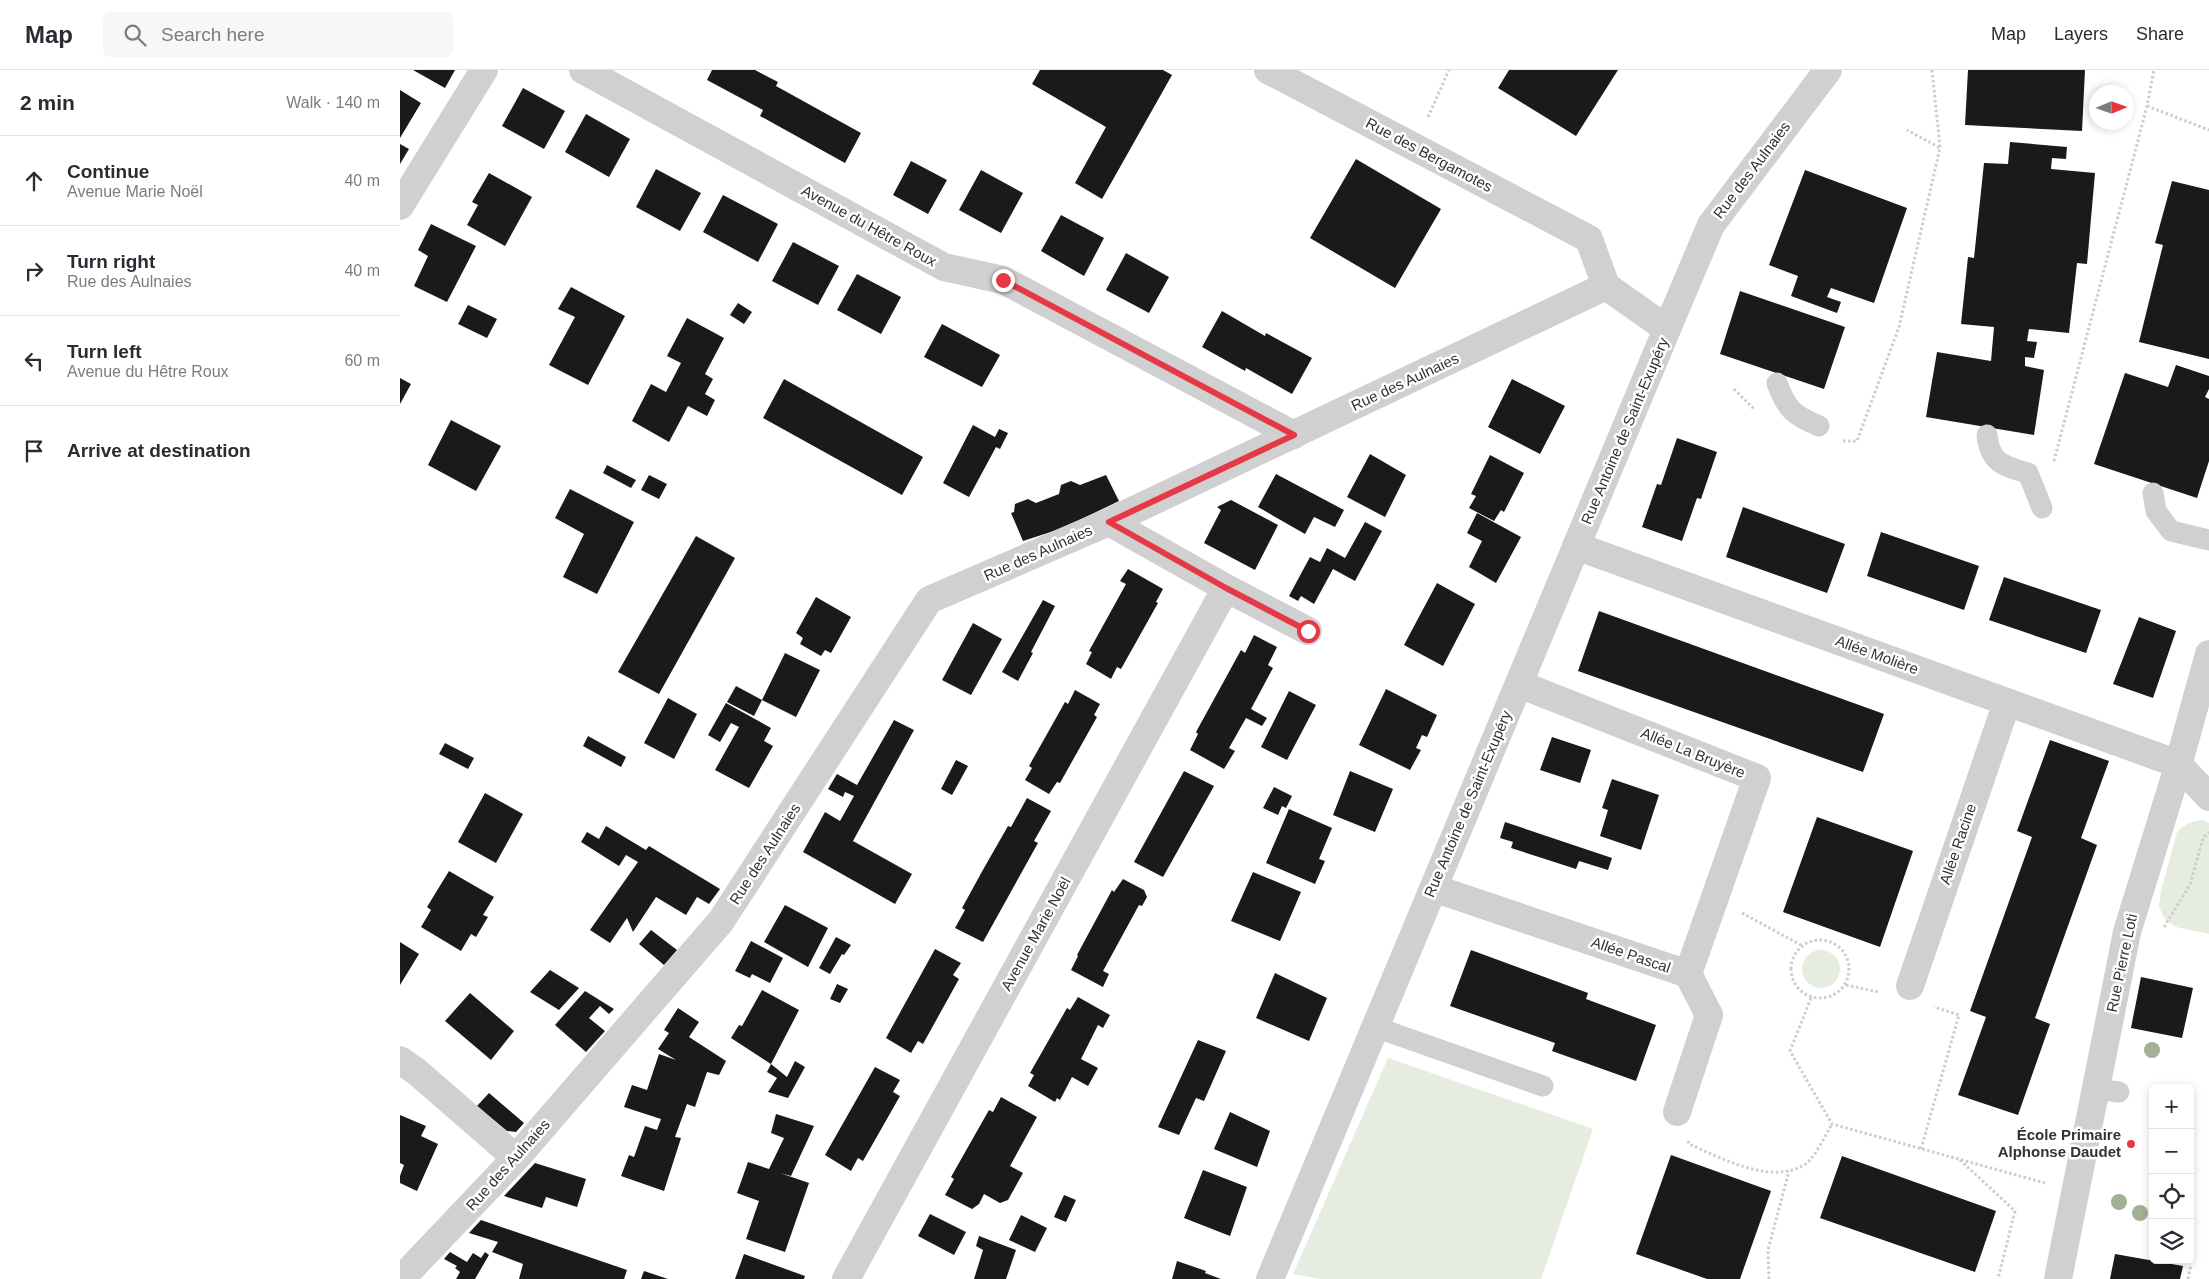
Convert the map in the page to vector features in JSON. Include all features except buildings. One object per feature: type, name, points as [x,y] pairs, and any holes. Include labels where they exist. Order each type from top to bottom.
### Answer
[{"type":"street","points":[[400,206],[484,70]]},
{"type":"street","name":"Avenue du Hêtre Roux","points":[[583,70],[944,267],[1003,280],[1294,435]]},
{"type":"street","name":"Rue des Bergamotes","points":[[1268,70],[1589,239],[1606,286]]},
{"type":"street","name":"Rue des Aulnaies","points":[[1668,329],[1711,225],[1828,70]]},
{"type":"street","points":[[1606,286],[1668,329]]},
{"type":"street","name":"Rue des Aulnaies","points":[[401,1279],[516,1158],[721,921],[929,600],[1109,522],[1606,286]]},
{"type":"street","name":"Rue Antoine de Saint-Exupéry","points":[[1270,1279],[1668,329]]},
{"type":"street","points":[[1109,522],[1226,588],[1308,631]]},
{"type":"street","name":"Allée Molière","points":[[1576,546],[2178,764]]},
{"type":"street","name":"Avenue Marie Noël","points":[[846,1279],[1226,588]]},
{"type":"street","name":"Rue Pierre Loti","points":[[2058,1279],[2076,1192],[2107,1090],[2127,932],[2209,654]]},
{"type":"street","name":"Allée La Bruyère","points":[[1519,684],[1757,778],[1688,974]]},
{"type":"street","name":"Allée Racine","points":[[1910,986],[2007,702]]},
{"type":"street","points":[[2178,764],[2209,798]]},
{"type":"street","name":"Allée Pascal","points":[[1433,888],[1688,974],[1709,1015],[1677,1112]]},
{"type":"street","points":[[400,1060],[417,1072],[516,1158]]},
{"type":"lane","points":[[1777,383],[1785,404],[1801,418],[1819,426]]},
{"type":"lane","points":[[1987,435],[1988,449],[2001,465],[2028,473],[2042,508]]},
{"type":"lane","points":[[2153,493],[2156,510],[2171,532],[2209,540]]},
{"type":"lane","points":[[1375,1026],[1543,1086]]},
{"type":"path","points":[[1415,147],[1449,70]]},
{"type":"path","points":[[1857,441],[1899,327],[1940,148],[1932,70]]},
{"type":"path","points":[[2042,508],[2147,106],[2154,70]]},
{"type":"path","points":[[2147,106],[2209,130]]},
{"type":"path","points":[[1907,130],[1940,148]]},
{"type":"path","points":[[1714,898],[1801,945]]},
{"type":"path","points":[[1817,939],[1833,942],[1845,953],[1850,969],[1846,985],[1830,997],[1811,998],[1794,984],[1790,963],[1801,945],[1817,939]]},
{"type":"path","points":[[1811,998],[1790,1051],[1832,1124],[2076,1192]]},
{"type":"path","points":[[1921,1149],[1960,1015],[1933,1007]]},
{"type":"path","points":[[1677,1112],[1689,1144],[1749,1170],[1789,1171],[1808,1163],[1832,1124]]},
{"type":"path","points":[[1959,1160],[2014,1211],[1998,1279]]},
{"type":"path","points":[[1770,1279],[1768,1250],[1789,1171]]},
{"type":"path","points":[[2188,1279],[2191,1264]]},
{"type":"shaded area","points":[[2203,820],[2209,823],[2209,934],[2176,927],[2165,919],[2159,907],[2161,891],[2177,832],[2188,823]]},
{"type":"shaded area","points":[[1821,950],[1834,956],[1840,969],[1834,982],[1821,988],[1808,982],[1802,969],[1808,956]]},
{"type":"shaded area","points":[[1388,1058],[1593,1129],[1541,1279],[1320,1279],[1293,1274]]},
{"type":"place","name":"École Primaire Alphonse Daudet","points":[[2131,1144]]},
{"type":"route","points":[[1003,280],[1294,435],[1109,522],[1226,588],[1308,631]]}]
